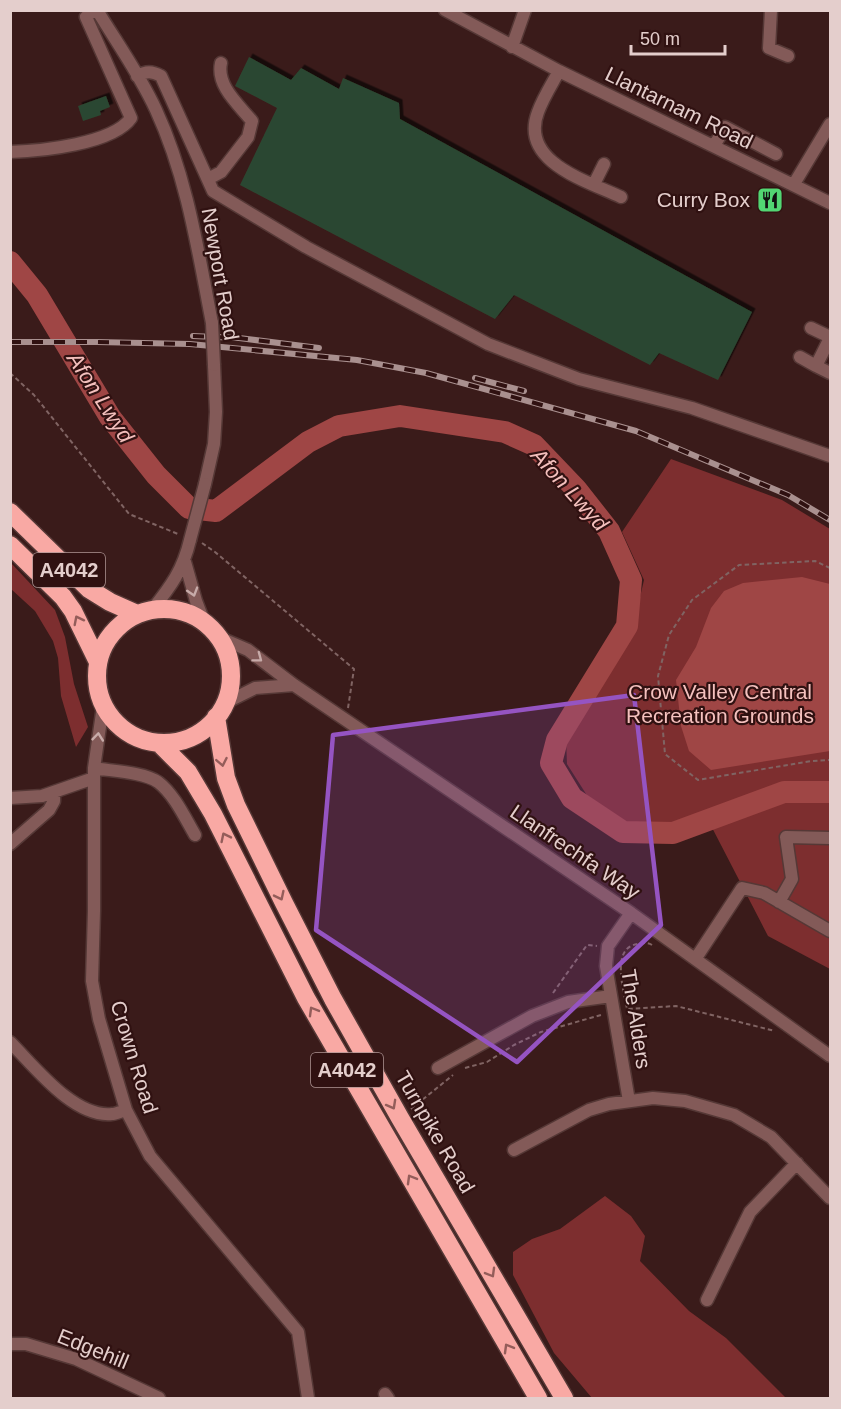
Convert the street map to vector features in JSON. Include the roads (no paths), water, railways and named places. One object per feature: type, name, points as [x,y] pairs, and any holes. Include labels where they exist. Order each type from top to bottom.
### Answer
[{"type":"highway","name":"A4042","points":[[10,512],[89,589],[110,602],[145,612]]},
{"type":"highway","name":"A4042","points":[[10,545],[63,597],[73,611],[98,662]]},
{"type":"highway","points":[[180,610],[204,622],[218,637],[225,649],[231,676],[221,710],[205,729],[176,742],[159,743],[142,740],[126,732],[103,706],[98,692],[96,677],[103,647],[123,622],[145,612],[180,610]]},
{"type":"highway","name":"Turnpike Road","points":[[221,710],[225,778],[284,903],[333,999],[400,1118],[564,1398]]},
{"type":"highway","name":"A4042","points":[[159,743],[188,772],[213,814],[306,998],[538,1398]]},
{"type":"street","name":"Newport Road","points":[[95,10],[155,108],[186,191],[212,323],[216,412],[214,444],[205,484],[185,562],[174,581],[145,612]]},
{"type":"street","points":[[10,152],[73,146],[114,131],[127,124],[131,118],[86,17],[95,10]]},
{"type":"street","name":"Llantarnam Road","points":[[445,10],[559,71],[831,203]]},
{"type":"street","points":[[512,47],[525,10]]},
{"type":"street","points":[[771,10],[769,48],[788,56]]},
{"type":"street","points":[[208,179],[221,172],[248,137],[252,121],[232,100],[225,87],[219,73],[221,63]]},
{"type":"street","points":[[559,71],[537,112],[535,134],[537,145],[552,162],[621,197]]},
{"type":"street","points":[[137,76],[144,72],[154,72],[161,76],[213,191],[306,247],[488,344],[579,379],[692,408],[829,453]]},
{"type":"street","points":[[794,184],[831,124]]},
{"type":"street","points":[[714,146],[725,127],[776,154]]},
{"type":"street","points":[[594,184],[604,164]]},
{"type":"street","points":[[811,328],[830,338],[816,366]]},
{"type":"street","points":[[800,357],[831,373]]},
{"type":"street","name":"Newport Road","points":[[185,562],[204,622]]},
{"type":"street","name":"Llanfrechfa Way","points":[[218,637],[248,650],[294,685],[696,958],[831,1056]]},
{"type":"street","points":[[221,710],[255,688],[294,685]]},
{"type":"street","name":"Crown Road","points":[[103,706],[99,722],[94,773],[92,981],[99,1019],[126,1110],[150,1156],[298,1332],[308,1398]]},
{"type":"street","points":[[10,798],[42,796],[94,773],[144,776],[157,781],[172,798],[195,835]]},
{"type":"street","points":[[10,844],[49,810],[54,801],[54,792]]},
{"type":"street","points":[[778,902],[792,879],[786,837],[831,838]]},
{"type":"street","points":[[696,958],[742,888],[764,893],[831,931]]},
{"type":"street","name":"The Alders","points":[[629,1101],[606,966],[608,946],[631,913]]},
{"type":"street","points":[[438,1068],[532,1016],[568,1002],[611,996]]},
{"type":"street","points":[[10,1042],[73,1103],[91,1112],[112,1114],[126,1110]]},
{"type":"street","name":"The Alders","points":[[514,1150],[589,1110],[609,1104],[653,1098],[685,1101],[734,1115],[771,1137],[831,1198]]},
{"type":"street","points":[[707,1300],[750,1212],[797,1163]]},
{"type":"street","name":"Edgehill","points":[[10,1344],[26,1344],[76,1359],[159,1398]]},
{"type":"waterway","name":"Afon Lwyd","points":[[10,262],[37,295],[110,417],[156,475],[189,508],[216,511],[308,442],[339,426],[400,416],[505,432],[534,445],[576,489],[609,531],[631,580],[627,626],[557,740],[551,763],[572,798],[623,832],[673,833],[784,792],[830,792]]},
{"type":"railway","points":[[193,336],[239,338],[319,348]]},
{"type":"railway","points":[[10,342],[190,344],[357,360],[426,373],[636,431],[788,495],[830,520]]},
{"type":"railway","points":[[475,378],[524,391]]},
{"type":"place","name":"Curry Box","points":[[770,200]]},
{"type":"park label","name":"Crow Valley Central Recreation Grounds","points":[[720,704]]}]
